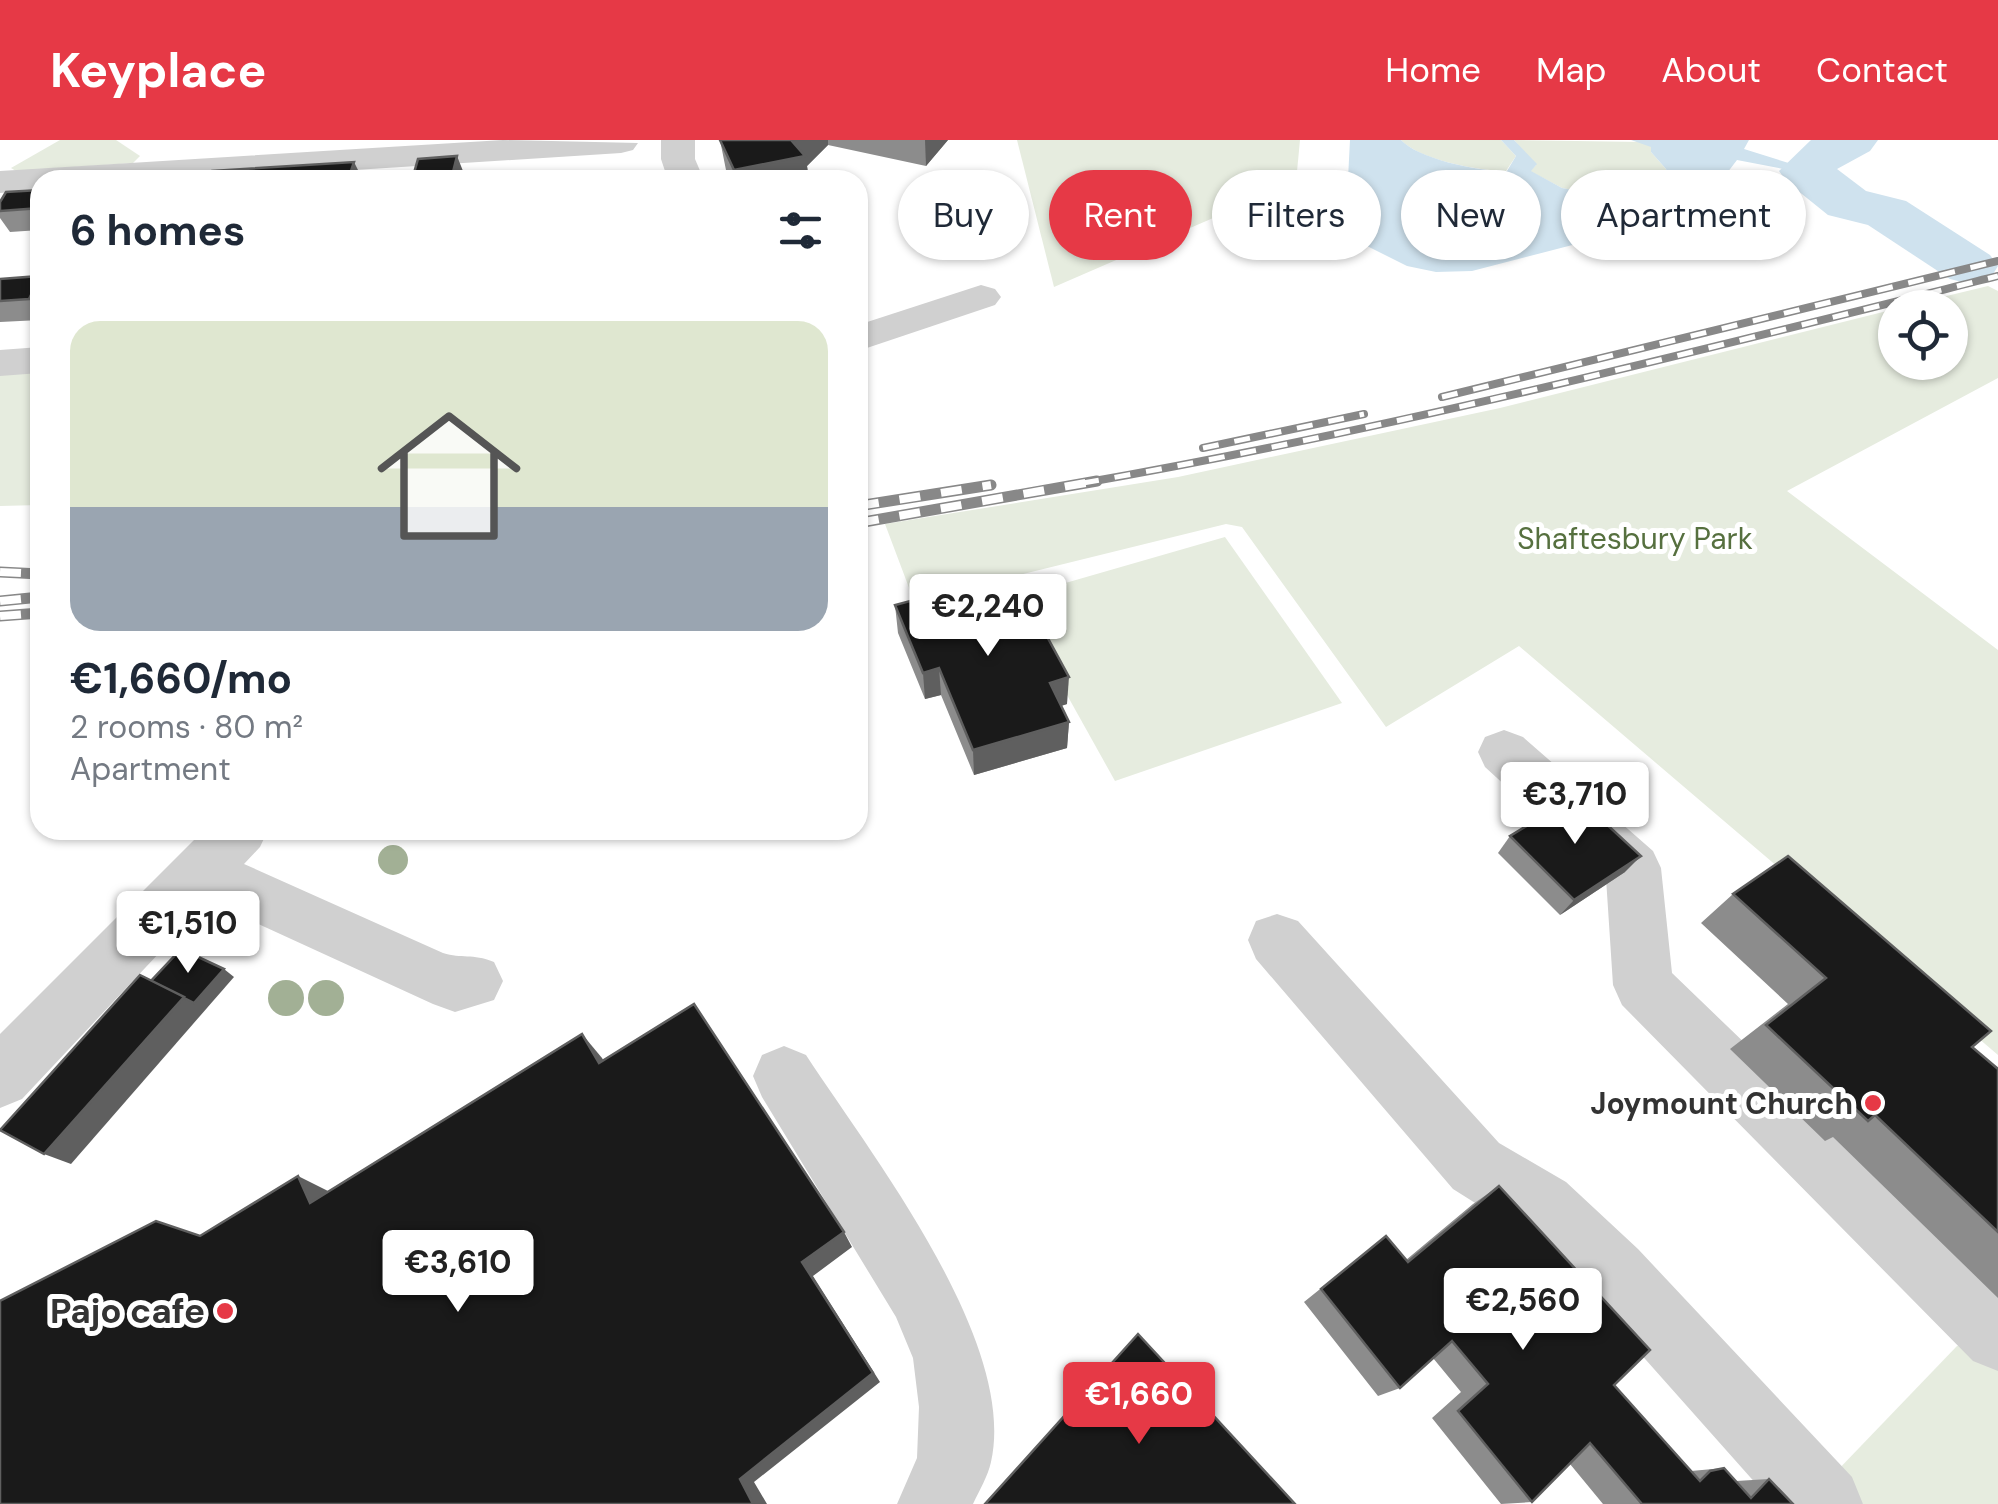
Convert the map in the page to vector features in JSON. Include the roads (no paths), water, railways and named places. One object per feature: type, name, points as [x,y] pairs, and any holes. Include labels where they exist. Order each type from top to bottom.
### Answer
[{"type":"street","points":[[140,140],[187,169]]},
{"type":"street","points":[[678,140],[682,170]]},
{"type":"street","points":[[173,170],[504,165],[622,142],[615,170]]},
{"type":"street","points":[[0,182],[30,180]]},
{"type":"street","points":[[868,335],[981,297]]},
{"type":"street","points":[[0,363],[30,361]]},
{"type":"street","points":[[1504,752],[1632,868],[1643,985],[1998,1336]]},
{"type":"street","points":[[0,1078],[220,850],[434,978],[454,984],[473,981]]},
{"type":"street","points":[[1277,940],[1476,1166],[1542,1206],[1614,1274],[1825,1504]]},
{"type":"street","points":[[784,1076],[920,1293],[948,1356],[955,1407],[954,1462],[935,1504]]},
{"type":"water","points":[[1350,140],[1401,140],[1421,153],[1451,163],[1494,170],[1401,170],[1401,260],[1514,260],[1472,271],[1436,272],[1407,266],[1381,253],[1381,170],[1348,170]]},
{"type":"water","points":[[1501,140],[1514,140],[1537,164],[1532,170],[1508,170],[1516,156]]},
{"type":"water","points":[[1631,140],[1749,140],[1744,149],[1808,169],[1789,170],[1737,160],[1729,170],[1666,170],[1651,147]]},
{"type":"water","points":[[1541,176],[1561,187],[1561,248],[1541,253]]},
{"type":"waterway","points":[[1852,140],[1823,154],[1806,171],[1847,203],[1887,213],[1970,267]]},
{"type":"railway","points":[[1442,397],[1998,261]]},
{"type":"railway","points":[[1083,483],[1428,414],[1998,276]]},
{"type":"railway","points":[[1203,448],[1364,414]]},
{"type":"railway","points":[[868,521],[1097,481]]},
{"type":"railway","points":[[868,504],[991,485]]},
{"type":"railway","points":[[0,572],[30,574]]},
{"type":"railway","points":[[0,601],[30,598]]},
{"type":"railway","points":[[0,616],[30,614]]},
{"type":"place","name":"Joymount Church","points":[[1873,1103]]},
{"type":"place","name":"Pajo cafe","points":[[225,1311]]},
{"type":"park label","name":"Shaftesbury Park","points":[[1635,538]]}]
